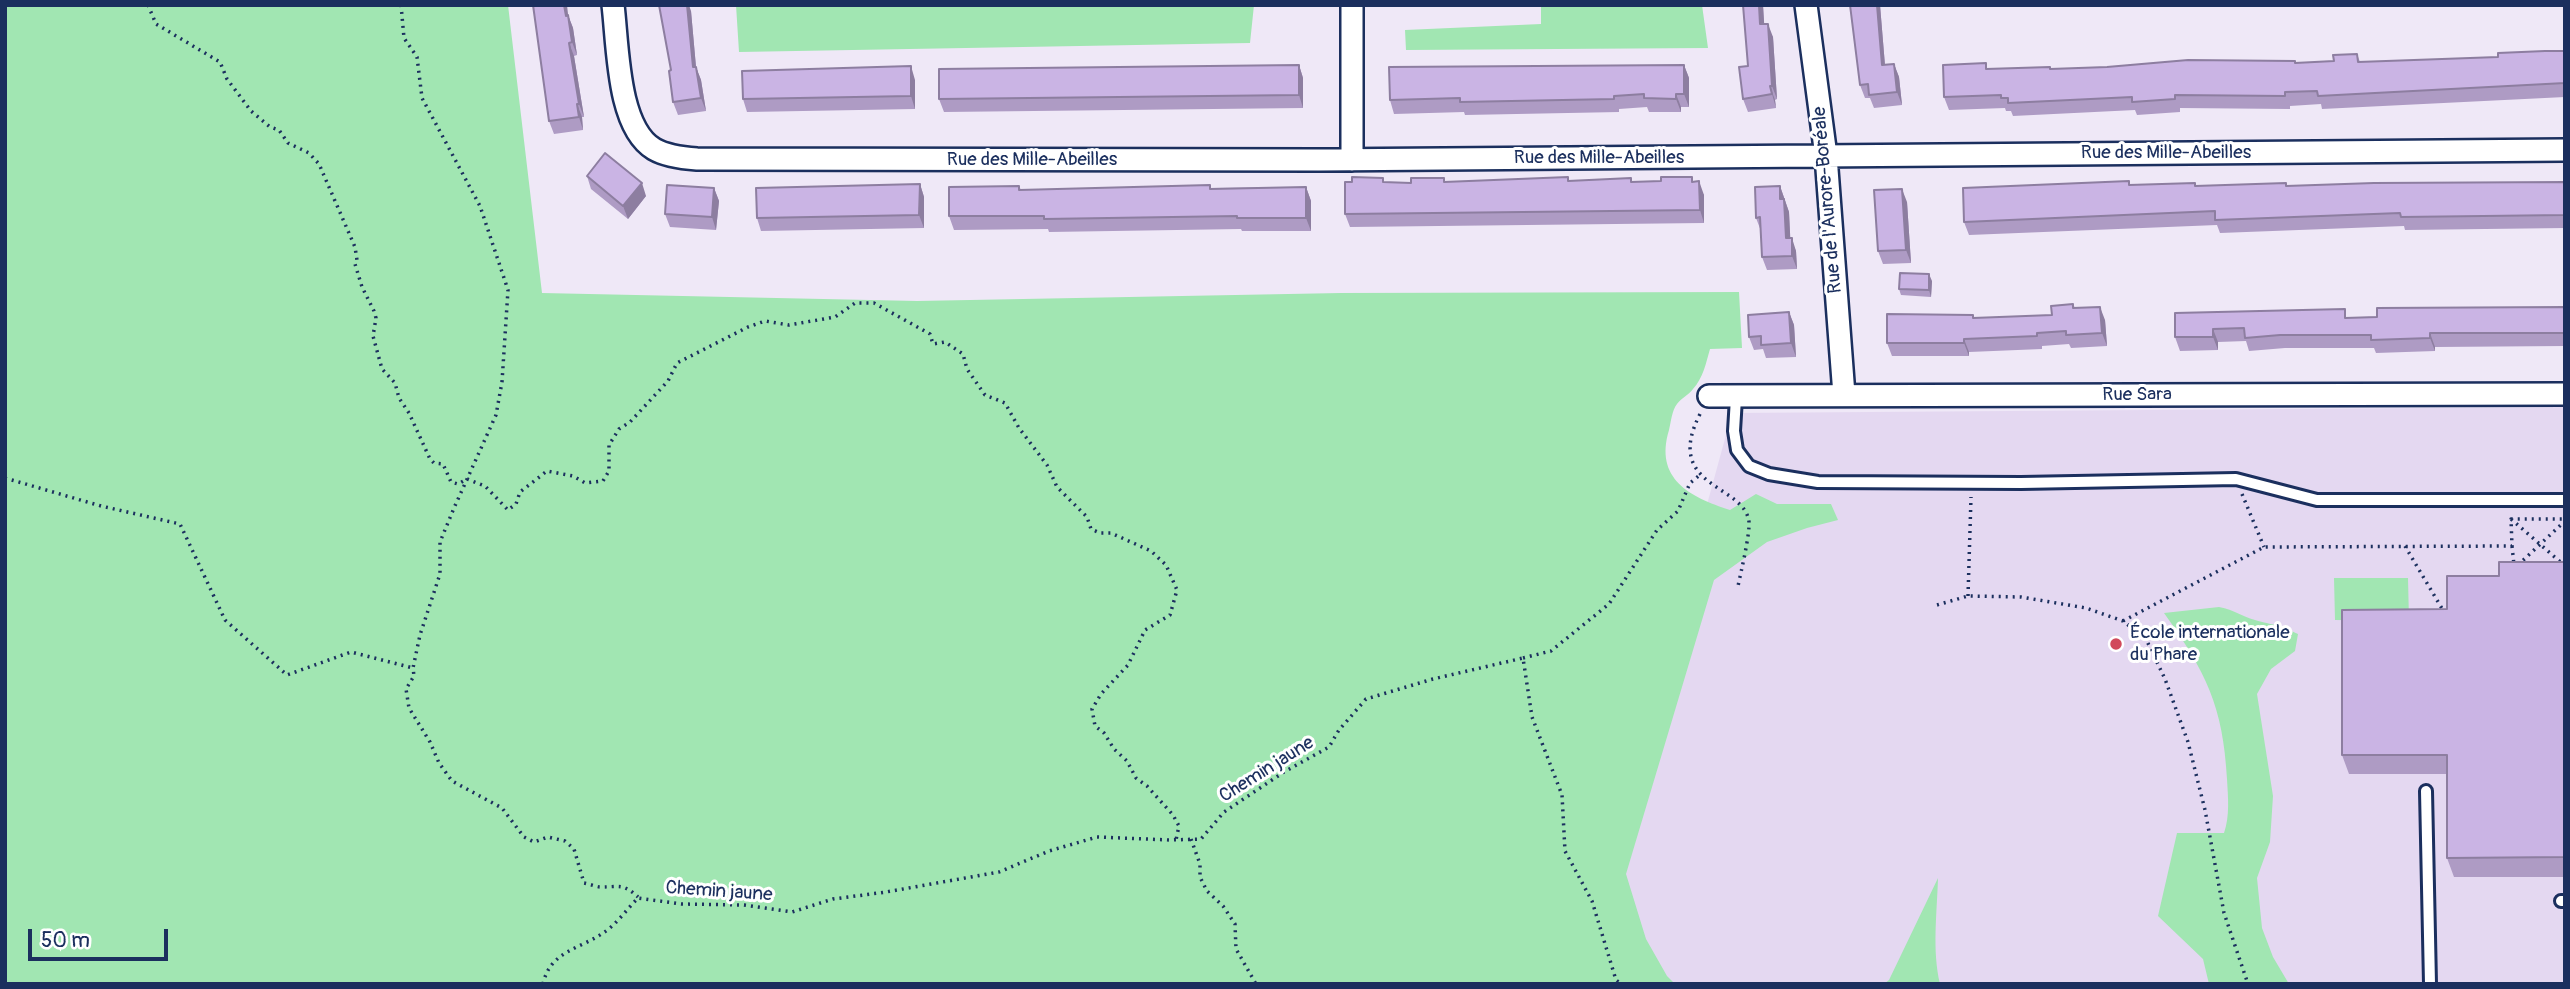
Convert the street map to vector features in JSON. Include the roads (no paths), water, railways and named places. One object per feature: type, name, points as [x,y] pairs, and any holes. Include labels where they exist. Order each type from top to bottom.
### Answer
[{"type":"street","name":"Rue des Mille-Abeilles","points":[[613,5],[626,107],[633,127],[639,137],[655,150],[676,157],[697,159],[1352,160],[2565,150]]},
{"type":"street","points":[[1352,5],[1352,160]]},
{"type":"street","name":"Rue de l'Aurore-Boréale","points":[[1806,5],[1826,156],[1844,395]]},
{"type":"street","name":"Rue Sara","points":[[1709,396],[2565,394]]},
{"type":"lane","points":[[1736,398],[1734,431],[1737,450],[1749,466],[1769,474],[1818,482],[1972,483],[2236,479],[2317,500],[2565,500]]},
{"type":"lane","points":[[2426,792],[2430,984]]},
{"type":"place","name":"École internationale du Phare","points":[[2116,644]]}]
